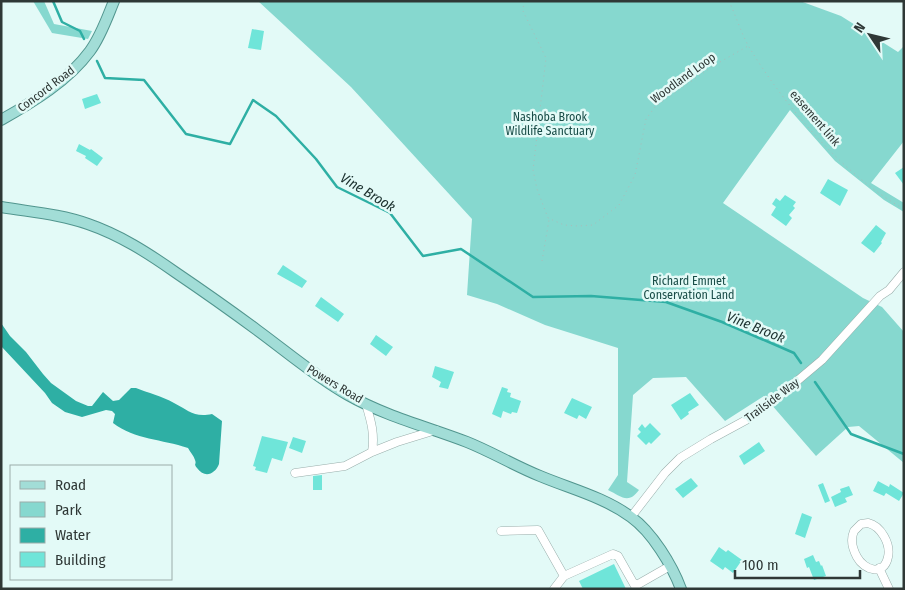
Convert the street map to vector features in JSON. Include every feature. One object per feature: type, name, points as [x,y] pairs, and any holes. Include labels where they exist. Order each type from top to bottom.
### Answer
[{"type":"main road","name":"Concord Road","points":[[1,120],[28,105],[78,65],[97,40],[114,1]]},
{"type":"main road","name":"Powers Road","points":[[1,207],[61,216],[88,224],[134,245],[349,396],[396,417],[481,448],[540,476],[595,497],[631,517],[646,530],[661,551],[681,589]]},
{"type":"street","name":"Trailside Way","points":[[631,517],[665,473],[680,458],[711,438],[748,419],[784,392],[822,360],[904,272]]},
{"type":"street","points":[[366,404],[373,426],[372,452]]},
{"type":"street","points":[[295,473],[346,466],[372,452],[397,442],[436,430]]},
{"type":"street","points":[[862,524],[874,525],[880,529],[884,537],[889,556],[885,565],[880,568],[873,570],[864,567],[854,551],[851,540],[852,534],[862,524]]},
{"type":"street","points":[[501,531],[538,530],[564,576]]},
{"type":"street","points":[[554,589],[564,576],[613,554],[618,556],[636,587],[670,566]]},
{"type":"street","points":[[880,568],[889,589]]},
{"type":"path","points":[[524,1],[523,11],[546,58],[533,170],[537,189],[549,219],[542,261]]},
{"type":"path","points":[[729,1],[748,46]]},
{"type":"path","name":"Woodland Loop","points":[[549,219],[564,225],[593,225],[619,206],[635,175],[646,120],[656,107],[714,66],[748,46]]},
{"type":"path","name":"easement link","points":[[748,46],[775,85],[817,139],[859,178],[904,209]]},
{"type":"green space","points":[[33,1],[44,1],[54,24],[92,31],[88,39],[52,33]]},
{"type":"green space","name":"Nashoba Brook Wildlife Sanctuary","points":[[258,1],[800,1],[841,16],[898,52],[904,46],[904,141],[871,183],[904,203],[904,212],[884,200],[835,161],[790,110],[723,203],[863,298],[882,307],[904,332],[904,463],[859,426],[848,427],[816,456],[764,396],[725,421],[686,377],[653,378],[633,395],[627,482],[639,490],[635,495],[624,498],[608,490],[618,475],[618,348],[545,325],[497,304],[467,295],[472,219],[351,87]]},
{"type":"water","points":[[1,323],[51,383],[76,401],[92,406],[103,392],[113,401],[119,400],[131,388],[136,388],[165,398],[187,411],[200,415],[212,414],[222,421],[219,464],[215,470],[210,474],[200,471],[195,465],[194,458],[188,448],[140,436],[121,429],[113,423],[115,414],[112,411],[106,410],[82,417],[65,412],[52,403],[1,346]]},
{"type":"building","points":[[252,29],[264,31],[261,50],[248,48]]},
{"type":"building","points":[[97,94],[101,103],[85,109],[82,99]]},
{"type":"building","points":[[79,144],[91,149],[103,158],[97,166],[85,158],[86,156],[76,151]]},
{"type":"building","points":[[904,167],[904,185],[895,173]]},
{"type":"building","points":[[828,179],[848,190],[840,206],[820,193]]},
{"type":"building","points":[[785,195],[796,202],[793,206],[795,208],[789,215],[792,218],[786,226],[771,215],[776,207],[772,204],[776,198],[780,201]]},
{"type":"building","points":[[876,225],[886,233],[882,243],[874,253],[861,243]]},
{"type":"building","points":[[283,265],[307,281],[302,288],[277,274]]},
{"type":"building","points":[[321,297],[344,314],[338,322],[315,306]]},
{"type":"building","points":[[376,335],[393,347],[386,356],[370,344]]},
{"type":"building","points":[[435,366],[454,372],[448,389],[439,387],[441,382],[432,377]]},
{"type":"building","points":[[502,387],[508,389],[507,392],[511,393],[510,397],[521,401],[517,413],[512,412],[511,414],[503,411],[501,418],[492,414]]},
{"type":"building","points":[[690,393],[699,405],[688,412],[689,414],[681,420],[671,405]]},
{"type":"building","points":[[572,398],[592,407],[586,419],[579,415],[577,419],[564,413]]},
{"type":"building","points":[[650,423],[661,434],[651,444],[649,442],[646,445],[637,436],[641,432],[638,429],[642,424],[645,428]]},
{"type":"building","points":[[262,436],[288,442],[282,461],[272,458],[267,473],[255,470],[256,467],[253,466]]},
{"type":"building","points":[[293,437],[306,441],[302,453],[289,448]]},
{"type":"building","points":[[759,442],[765,451],[744,465],[739,456]]},
{"type":"building","points":[[322,475],[322,490],[313,490],[313,476]]},
{"type":"building","points":[[691,478],[698,486],[683,498],[675,489]]},
{"type":"building","points":[[878,481],[889,487],[890,484],[904,493],[899,501],[886,493],[884,496],[873,491]]},
{"type":"building","points":[[823,483],[830,501],[825,503],[818,485]]},
{"type":"building","points":[[849,486],[853,495],[845,498],[847,502],[835,507],[831,497],[841,492],[840,489]]},
{"type":"building","points":[[802,513],[812,517],[805,538],[795,534]]},
{"type":"building","points":[[719,547],[726,552],[728,550],[742,560],[733,573],[725,567],[723,570],[710,561]]},
{"type":"building","points":[[813,555],[816,562],[819,561],[822,565],[826,576],[814,580],[804,559]]},
{"type":"building","points":[[614,564],[626,589],[583,589],[579,581]]},
{"type":"waterway","name":"Vine Brook","points":[[53,1],[62,22],[80,31],[84,39]]},
{"type":"waterway","name":"Vine Brook","points":[[97,61],[105,78],[144,80],[186,134],[230,144],[253,100],[276,116],[316,159],[337,187],[390,213],[423,256],[461,249],[533,297],[591,296],[666,302],[722,322],[794,353],[801,363]]},
{"type":"waterway","name":"Vine Brook","points":[[815,382],[851,434],[904,454]]},
{"type":"park label","name":"Richard Emmet Conservation Land","points":[[689,288]]}]
